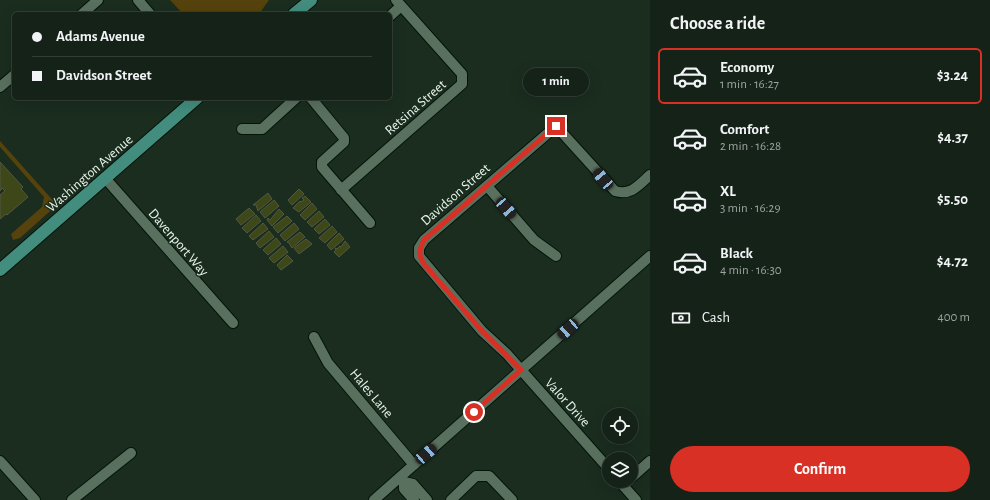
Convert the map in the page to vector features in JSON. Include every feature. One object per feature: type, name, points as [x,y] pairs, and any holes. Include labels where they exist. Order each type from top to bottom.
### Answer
[{"type":"main road","points":[[296,12],[310,0]]},
{"type":"main road","name":"Washington Avenue","points":[[0,270],[195,100]]},
{"type":"street","points":[[84,12],[98,0]]},
{"type":"street","points":[[138,0],[148,12]]},
{"type":"street","points":[[392,13],[399,3]]},
{"type":"street","name":"Retsina Street","points":[[341,190],[462,84],[462,74],[399,3]]},
{"type":"street","points":[[0,87],[12,77]]},
{"type":"street","points":[[242,129],[262,129],[294,100]]},
{"type":"street","points":[[314,100],[344,138],[344,142],[322,162],[322,167],[370,223]]},
{"type":"street","name":"Davidson Street","points":[[521,370],[482,331],[419,256],[420,248],[424,240],[559,124],[615,191],[623,193],[629,192],[650,175]]},
{"type":"street","name":"Davenport Way","points":[[105,178],[233,323]]},
{"type":"street","points":[[487,186],[534,240],[556,256]]},
{"type":"street","points":[[374,500],[402,480],[414,465],[650,256]]},
{"type":"street","name":"Hales Lane","points":[[314,337],[328,363],[414,465]]},
{"type":"street","name":"Valor Drive","points":[[521,370],[602,461]]},
{"type":"street","points":[[72,500],[131,453]]},
{"type":"street","points":[[0,461],[35,500]]},
{"type":"street","points":[[638,472],[650,461]]},
{"type":"street","points":[[451,500],[476,476],[488,476],[512,500]]},
{"type":"street","points":[[402,480],[404,489],[419,498]]},
{"type":"street","points":[[627,488],[636,500]]},
{"type":"shaded area","points":[[170,0],[269,0],[260,12],[181,12]]},
{"type":"shaded area","points":[[0,141],[57,205],[20,238],[13,240],[11,234],[42,207],[44,197],[0,147]]},
{"type":"building","points":[[0,162],[23,187],[21,189],[28,197],[0,219],[0,195],[5,191],[2,188],[0,191]]},
{"type":"building","points":[[299,189],[304,194],[292,205],[288,200]]},
{"type":"building","points":[[268,193],[272,199],[258,211],[256,205],[253,205]]},
{"type":"building","points":[[305,196],[311,202],[299,212],[293,208],[300,201],[301,202],[304,200],[302,198]]},
{"type":"building","points":[[274,200],[279,206],[265,218],[260,212]]},
{"type":"building","points":[[312,203],[317,209],[305,220],[300,215]]},
{"type":"building","points":[[249,208],[255,214],[241,225],[236,219]]},
{"type":"building","points":[[279,209],[284,214],[272,226],[267,220],[268,218],[270,220]]},
{"type":"building","points":[[319,211],[324,217],[312,227],[307,222]]},
{"type":"building","points":[[256,215],[261,221],[247,233],[242,228]]},
{"type":"building","points":[[287,216],[292,221],[278,233],[273,227]]},
{"type":"building","points":[[325,219],[330,225],[319,234],[314,229]]},
{"type":"building","points":[[263,223],[268,229],[253,240],[249,236]]},
{"type":"building","points":[[294,223],[299,229],[285,241],[280,235]]},
{"type":"building","points":[[332,226],[337,232],[325,243],[319,238]]},
{"type":"building","points":[[269,231],[274,237],[260,248],[256,243]]},
{"type":"building","points":[[300,232],[305,237],[292,248],[287,242]]},
{"type":"building","points":[[339,233],[344,239],[331,250],[327,245]]},
{"type":"building","points":[[276,238],[281,244],[268,255],[263,250]]},
{"type":"building","points":[[306,239],[312,244],[299,254],[294,248]]},
{"type":"building","points":[[345,241],[350,247],[339,257],[334,252],[336,250],[335,248],[337,249],[340,246],[341,247]]},
{"type":"building","points":[[283,246],[288,252],[274,263],[269,258]]},
{"type":"building","points":[[287,255],[293,261],[281,270],[277,265]]},
{"type":"route","points":[[474,412],[521,370],[507,354],[482,331],[424,264],[419,256],[420,248],[424,240],[434,231],[556,126]]}]
